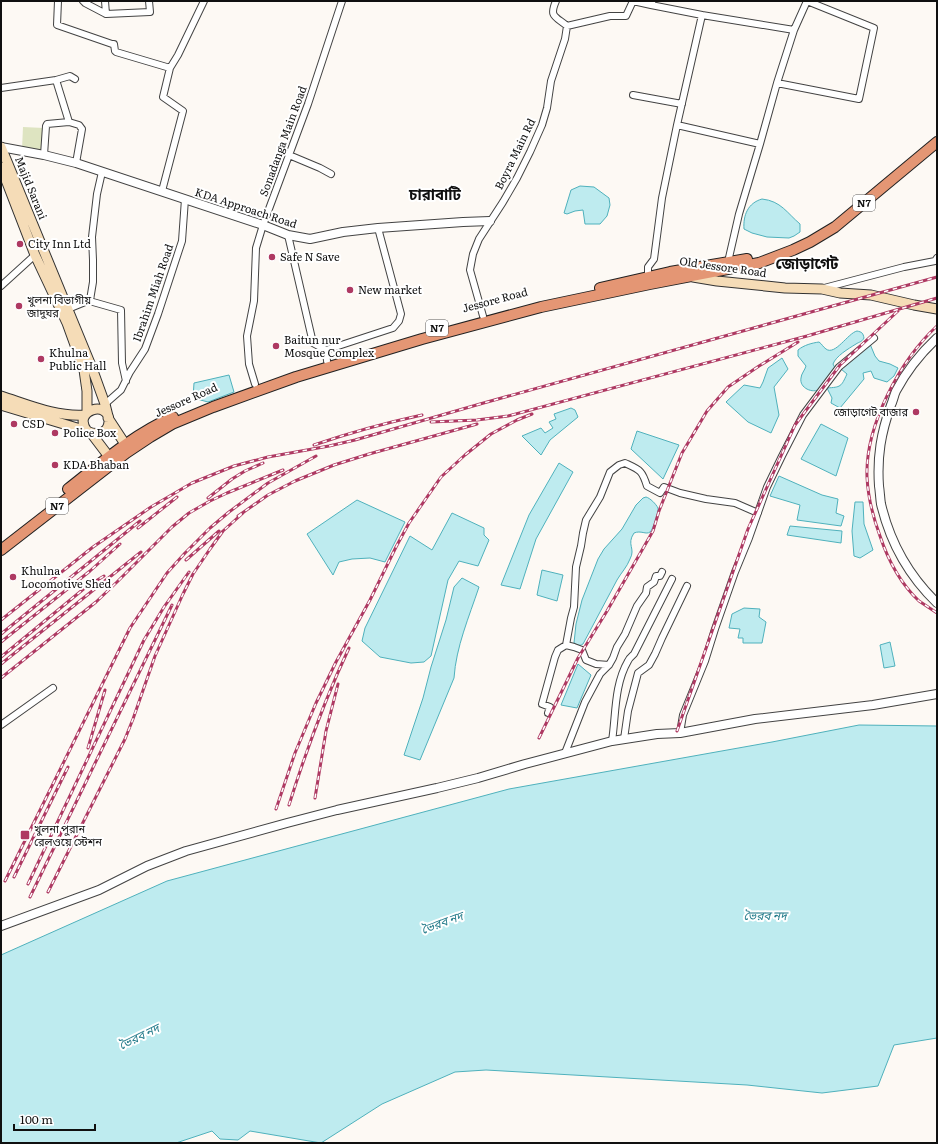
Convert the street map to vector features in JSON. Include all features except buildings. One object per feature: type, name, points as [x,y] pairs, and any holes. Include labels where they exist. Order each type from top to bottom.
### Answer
[{"type":"highway","name":"Jessore Road","points":[[1,542],[111,460],[172,424],[213,407],[296,377],[422,339],[522,312],[759,263],[784,254],[810,242],[835,227],[937,142]]},
{"type":"highway","name":"Jessore Road","points":[[111,460],[125,444],[167,419],[255,384],[327,361],[423,332],[522,305],[670,272],[784,254]]},
{"type":"highway","name":"N7","points":[[1,550],[111,460]]},
{"type":"main road","name":"Majid Sarani","points":[[1,147],[68,309],[105,404],[108,417],[125,444]]},
{"type":"main road","name":"Majid Sarani","points":[[1,168],[35,255],[67,323],[84,370],[87,390],[86,414]]},
{"type":"main road","name":"Old Jessore Road","points":[[670,272],[717,281],[785,288],[822,289],[840,293],[871,295],[937,309]]},
{"type":"main road","points":[[1,396],[51,412],[76,416],[86,414]]},
{"type":"main road","points":[[1,405],[89,432],[98,434],[104,431],[108,425],[108,417],[104,412],[97,409],[90,410],[86,414],[83,422],[89,432],[111,460]]},
{"type":"street","points":[[58,1],[57,25],[114,44],[115,51],[121,54],[170,68]]},
{"type":"street","points":[[83,1],[106,14],[150,12],[149,1]]},
{"type":"street","points":[[105,1],[106,14]]},
{"type":"street","points":[[162,191],[183,112],[163,97],[170,68],[178,55],[204,1]]},
{"type":"street","name":"Sonadanga Main Road","points":[[255,384],[249,364],[247,336],[254,301],[256,248],[263,225],[308,104],[342,1]]},
{"type":"street","points":[[556,1],[552,12],[553,15],[567,26],[610,16],[626,16],[633,2],[652,3],[702,15],[794,30]]},
{"type":"street","points":[[728,262],[739,214],[777,83],[794,30],[807,1],[874,28],[859,99],[777,83]]},
{"type":"street","points":[[648,277],[648,267],[654,259],[662,198],[677,125],[702,15]]},
{"type":"street","name":"Boyra Main Rd","points":[[483,316],[470,270],[473,254],[479,239],[517,178],[542,125],[547,108],[551,81],[565,39],[567,26]]},
{"type":"street","points":[[1,88],[56,80],[70,76],[75,79]]},
{"type":"street","points":[[56,80],[69,122]]},
{"type":"street","points":[[633,96],[682,104]]},
{"type":"street","points":[[44,155],[47,124],[69,122],[79,125],[82,129],[76,163]]},
{"type":"street","points":[[677,125],[760,144]]},
{"type":"street","name":"KDA Approach Road","points":[[1,147],[76,163],[263,225],[288,235],[310,239],[343,232],[378,228],[490,221]]},
{"type":"street","points":[[289,155],[331,174]]},
{"type":"street","points":[[90,300],[93,282],[92,237],[97,194],[102,172]]},
{"type":"street","name":"Ibrahim Miah Road","points":[[105,404],[121,390],[145,349],[182,241],[185,199]]},
{"type":"street","points":[[288,235],[313,344],[326,350],[393,328],[399,321],[401,314],[378,228]]},
{"type":"street","points":[[1,286],[35,255]]},
{"type":"street","points":[[822,289],[890,270],[935,260],[937,258]]},
{"type":"street","points":[[68,309],[90,300],[121,310],[122,363],[126,380]]},
{"type":"street","points":[[680,733],[683,715],[705,661],[735,572],[767,487],[782,456],[803,415],[839,367],[874,338]]},
{"type":"street","points":[[937,338],[928,346],[911,367],[896,391],[885,421],[879,447],[878,475],[881,502],[889,530],[900,555],[913,577],[937,604]]},
{"type":"street","points":[[326,350],[327,361]]},
{"type":"street","points":[[566,645],[574,607],[576,567],[582,546],[586,520],[600,497],[610,472],[619,465],[625,463],[643,474],[647,486],[660,493],[664,488],[706,499],[735,502],[758,513]]},
{"type":"street","points":[[565,753],[586,702],[600,674],[609,665],[613,658],[637,606],[646,593],[647,587],[654,582],[656,576],[660,576],[662,572]]},
{"type":"street","points":[[612,741],[616,697],[622,676],[628,660],[634,654],[672,579]]},
{"type":"street","points":[[624,739],[628,711],[638,673],[649,665],[652,660],[687,586]]},
{"type":"street","points":[[548,713],[550,707],[542,704],[558,650],[566,645],[574,647],[582,650],[586,660],[596,664],[609,665]]},
{"type":"street","points":[[1,725],[53,688]]},
{"type":"street","points":[[1,926],[99,890],[147,866],[186,851],[316,815],[458,783],[612,741],[657,734],[680,733],[755,718],[874,705],[937,694]]},
{"type":"green space","points":[[23,127],[44,128],[43,150],[22,149]]},
{"type":"water","points":[[580,186],[594,187],[609,198],[610,205],[607,216],[600,224],[585,224],[583,210],[567,214],[564,213],[571,190]]},
{"type":"water","points":[[762,199],[774,202],[783,208],[800,224],[800,232],[789,238],[767,237],[744,229],[744,219],[747,210],[753,203]]},
{"type":"water","points":[[857,331],[863,334],[864,338],[839,355],[833,364],[835,368],[820,389],[814,391],[804,387],[801,382],[801,378],[806,366],[798,356],[798,350],[808,344],[819,342],[826,349],[830,350],[837,347]]},
{"type":"water","points":[[870,344],[879,361],[898,368],[894,376],[887,382],[874,378],[871,371],[863,373],[864,379],[840,408],[831,403],[832,398],[827,388],[838,387],[842,384],[847,374],[841,369]]},
{"type":"water","points":[[782,358],[788,369],[774,387],[779,415],[771,433],[748,422],[726,402],[744,385],[760,388],[768,368]]},
{"type":"water","points":[[229,375],[234,392],[208,402],[193,398],[194,383]]},
{"type":"water","points":[[571,408],[575,410],[578,417],[550,440],[541,455],[522,436],[541,428],[545,433],[553,428],[549,422],[556,419],[554,414]]},
{"type":"water","points":[[821,424],[848,438],[836,476],[801,459]]},
{"type":"water","points":[[637,431],[679,445],[663,479],[631,449]]},
{"type":"water","points":[[559,463],[573,472],[536,539],[520,589],[501,585],[529,515]]},
{"type":"water","points":[[779,476],[822,495],[838,499],[836,513],[844,516],[841,526],[797,520],[800,505],[770,496]]},
{"type":"water","points":[[646,497],[653,501],[658,508],[653,528],[648,533],[634,533],[631,541],[632,555],[629,562],[617,580],[583,644],[577,645],[574,643],[576,624],[582,600],[598,559],[604,549],[622,529],[636,505]]},
{"type":"water","points":[[357,500],[405,522],[385,562],[370,558],[352,559],[339,562],[333,575],[307,534]]},
{"type":"water","points":[[855,502],[863,502],[864,524],[873,550],[860,558],[854,556],[852,531]]},
{"type":"water","points":[[452,513],[484,528],[484,535],[489,540],[478,566],[459,561],[448,580],[431,656],[424,662],[411,663],[380,657],[362,641],[365,628],[410,536],[432,550]]},
{"type":"water","points":[[790,526],[842,531],[841,543],[787,535]]},
{"type":"water","points":[[542,570],[563,575],[557,601],[537,595]]},
{"type":"water","points":[[462,578],[479,587],[460,643],[454,678],[420,760],[404,755],[423,698],[454,587]]},
{"type":"water","points":[[744,608],[760,609],[759,617],[766,622],[762,643],[743,643],[743,638],[738,638],[740,629],[729,628],[732,614]]},
{"type":"water","points":[[890,642],[895,666],[884,668],[880,645]]},
{"type":"water","points":[[578,664],[591,675],[577,708],[561,705]]},
{"type":"water","name":"ভৈরব নদ","points":[[859,725],[937,726],[937,1038],[894,1045],[878,1086],[822,1093],[747,1085],[486,1070],[455,1072],[382,1104],[321,1143],[250,1131],[238,1140],[220,1139],[212,1131],[176,1143],[1,1143],[1,955],[167,881],[509,789]]},
{"type":"railway","points":[[1,620],[93,547],[151,507],[192,483],[234,466],[268,457],[355,440],[937,277]]},
{"type":"railway","points":[[431,422],[477,420],[508,416],[807,336],[937,298]]},
{"type":"railway","points":[[677,731],[748,529],[795,425],[840,365],[898,311]]},
{"type":"railway","points":[[937,326],[923,340],[910,357],[887,395],[872,437],[868,457],[867,477],[868,492],[873,515],[891,563],[912,594],[919,601],[937,613]]},
{"type":"railway","points":[[539,738],[578,658],[653,531],[659,511],[682,453],[707,411],[728,387],[798,342]]},
{"type":"railway","points":[[276,809],[295,753],[316,703],[409,523],[441,477],[465,455],[491,434],[532,414]]},
{"type":"railway","points":[[314,445],[367,428],[422,415]]},
{"type":"railway","points":[[238,516],[268,495],[295,481],[334,465],[477,424]]},
{"type":"railway","points":[[5,881],[130,628],[167,573],[210,528],[229,512],[268,483],[316,456]]},
{"type":"railway","points":[[208,498],[232,479],[263,463]]},
{"type":"railway","points":[[1,678],[96,602],[172,527],[189,513],[227,493],[283,470]]},
{"type":"railway","points":[[138,528],[177,497]]},
{"type":"railway","points":[[48,892],[125,739],[155,656],[193,574],[223,531],[243,513]]},
{"type":"railway","points":[[1,634],[140,521]]},
{"type":"railway","points":[[186,560],[219,531]]},
{"type":"railway","points":[[1,642],[90,571],[120,544]]},
{"type":"railway","points":[[1,664],[141,552]]},
{"type":"railway","points":[[28,884],[144,640],[164,607],[189,572]]},
{"type":"railway","points":[[1,657],[86,587],[104,576]]},
{"type":"railway","points":[[30,897],[172,605]]},
{"type":"railway","points":[[289,805],[316,725],[349,648]]},
{"type":"railway","points":[[315,798],[326,731],[338,684]]},
{"type":"railway","points":[[88,748],[105,690]]},
{"type":"railway","points":[[14,877],[68,767]]},
{"type":"place","name":"City Inn Ltd","points":[[20,244]]},
{"type":"place","name":"Safe N Save","points":[[272,257]]},
{"type":"place","name":"New market","points":[[350,290]]},
{"type":"place","name":"খুলনা বিভাগীয় জাদুঘর","points":[[19,306]]},
{"type":"place","name":"Baitun nur Mosque Complex","points":[[276,346]]},
{"type":"place","name":"Khulna Public Hall","points":[[41,359]]},
{"type":"place","name":"জোড়াগেট বাজার","points":[[916,412]]},
{"type":"place","name":"CSD","points":[[14,424]]},
{"type":"place","name":"Police Box","points":[[55,433]]},
{"type":"place","name":"KDA Bhaban","points":[[55,465]]},
{"type":"place","name":"Khulna Locomotive Shed","points":[[13,577]]},
{"type":"place","name":"খুলনা পুরান রেলওয়ে স্টেশন","points":[[25,835]]},
{"type":"district","name":"চারাবাটি","points":[[435,195]]},
{"type":"district","name":"জোড়াগেট","points":[[807,264]]}]
